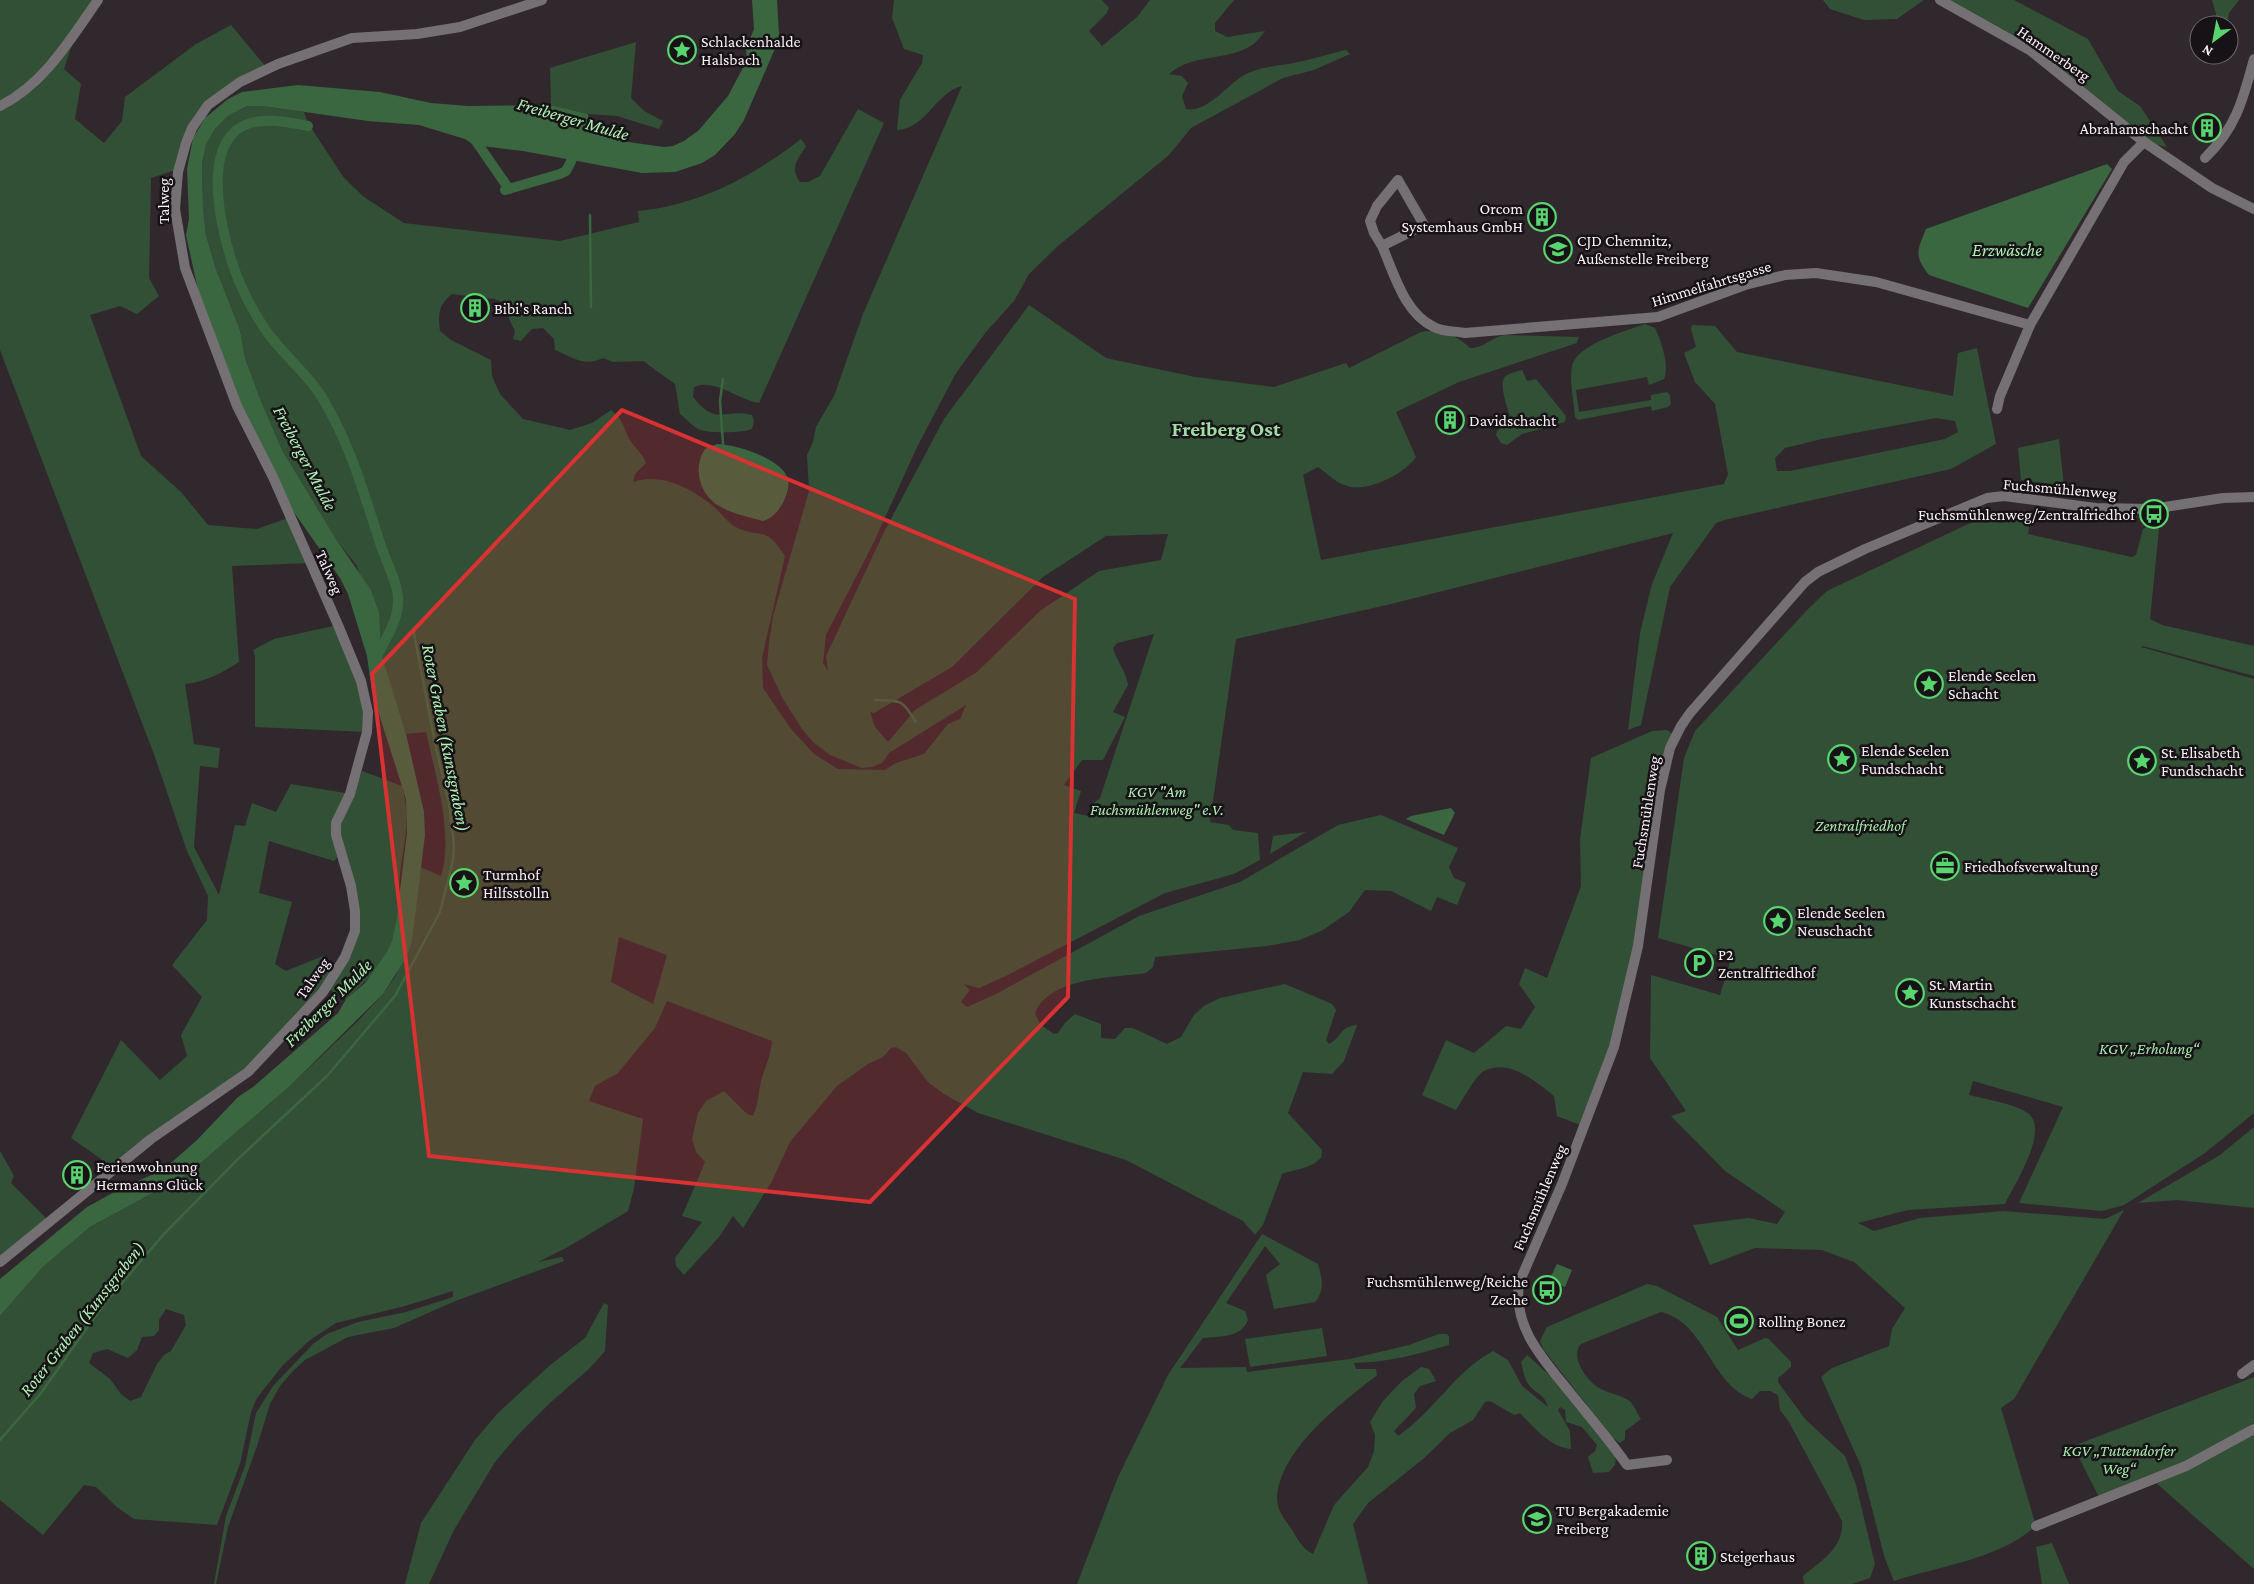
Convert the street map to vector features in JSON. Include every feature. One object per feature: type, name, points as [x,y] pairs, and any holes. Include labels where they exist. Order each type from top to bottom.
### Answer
[{"type":"street","points":[[0,106],[32,86],[55,59],[98,0]]},
{"type":"street","name":"Talweg","points":[[0,1262],[151,1139],[248,1072],[324,992],[345,957],[355,931],[355,911],[351,886],[336,834],[336,823],[350,794],[367,732],[368,712],[361,681],[338,625],[273,477],[237,406],[185,268],[175,200],[178,172],[189,135],[208,105],[240,82],[278,64],[346,40],[417,34],[460,27],[542,0]]},
{"type":"street","name":"Hammerberg","points":[[1940,0],[2031,50],[2144,142]]},
{"type":"street","points":[[2205,158],[2228,133],[2242,104],[2254,60]]},
{"type":"street","points":[[1996,409],[2030,326],[2124,162],[2144,142],[2212,188],[2254,209]]},
{"type":"street","name":"Himmelfahrtsgasse","points":[[1382,246],[1424,225],[1398,180],[1377,206],[1370,221],[1374,233],[1382,246],[1408,303],[1421,319],[1435,328],[1465,333],[1658,317],[1745,285],[1785,275],[1816,273],[1876,282],[2030,326]]},
{"type":"street","name":"Fuchsmühlenweg","points":[[1667,1460],[1627,1465],[1541,1358],[1521,1319],[1517,1293],[1519,1283],[1566,1176],[1614,1047],[1640,936],[1660,790],[1670,748],[1681,726],[1812,577],[1856,553],[1952,511],[1986,498],[2004,496],[2096,508],[2152,509],[2223,498],[2254,496]]},
{"type":"street","points":[[2242,1374],[2254,1366]]},
{"type":"street","points":[[2036,1526],[2186,1466],[2254,1429]]},
{"type":"highlighted area","points":[[622,410],[1075,599],[1068,997],[870,1202],[429,1156],[372,674]]},
{"type":"green space","points":[[0,0],[94,0],[76,31],[64,69],[81,84],[75,119],[104,143],[122,121],[125,97],[196,44],[231,25],[266,67],[208,105],[178,172],[172,171],[151,178],[149,278],[159,296],[137,314],[120,306],[90,315],[141,456],[181,492],[208,525],[257,529],[291,517],[310,563],[232,566],[239,662],[213,676],[185,684],[194,744],[220,748],[218,768],[200,766],[194,847],[219,895],[235,825],[245,826],[252,803],[276,812],[291,784],[345,793],[332,829],[337,858],[334,861],[269,841],[259,893],[292,902],[275,964],[286,971],[323,956],[335,967],[324,985],[245,1070],[108,1168],[101,1159],[71,1138],[121,1040],[160,1080],[187,1056],[181,1035],[202,997],[172,965],[207,920],[208,896],[187,851],[155,757],[0,350]]},
{"type":"green space","name":"KGV \"Am Fuchsmühlenweg\" e.V.","points":[[894,0],[1102,0],[1109,8],[1106,14],[1089,31],[1102,46],[1137,17],[1150,0],[1234,0],[1215,23],[1215,31],[1227,37],[1265,31],[1254,44],[1242,50],[1188,63],[1178,67],[1169,74],[1182,76],[1188,83],[1182,96],[1186,109],[1201,107],[1208,103],[1247,73],[1266,67],[1346,50],[1350,54],[1314,70],[1283,78],[1191,128],[1169,155],[1058,246],[1029,274],[1014,301],[986,332],[956,373],[917,447],[874,542],[826,635],[823,663],[828,671],[826,656],[883,534],[944,419],[1029,305],[1106,358],[1195,377],[1274,387],[1346,363],[1349,368],[1421,332],[1435,331],[1448,334],[1470,348],[1475,348],[1505,335],[1579,337],[1577,343],[1459,382],[1396,412],[1416,457],[1396,475],[1368,486],[1351,487],[1337,482],[1318,467],[1303,475],[1321,560],[1724,484],[1728,474],[1715,404],[1695,382],[1684,353],[1696,347],[1691,329],[1692,325],[1715,326],[1737,352],[1953,396],[1958,353],[1977,348],[1996,444],[1951,469],[1716,523],[1670,587],[1641,725],[1628,730],[1640,633],[1652,584],[1673,533],[1391,604],[1236,639],[1210,822],[1229,825],[1233,830],[1258,833],[1260,860],[1234,874],[1165,893],[1006,976],[979,988],[964,984],[970,990],[961,1002],[967,1007],[996,994],[1139,916],[1240,882],[1338,825],[1381,815],[1458,848],[1449,867],[1454,878],[1466,883],[1457,905],[1437,897],[1431,911],[1391,891],[1365,890],[1349,912],[1323,930],[1300,940],[1267,946],[1155,957],[1153,967],[1146,973],[1099,978],[1067,986],[1053,993],[1042,1002],[1035,1014],[1041,1025],[1054,1034],[1058,1033],[1075,1014],[1101,1024],[1101,1038],[1115,1039],[1125,1028],[1133,1028],[1167,1044],[1181,1037],[1194,1015],[1204,1006],[1220,998],[1285,984],[1332,1004],[1336,1010],[1326,1040],[1329,1044],[1344,1030],[1357,1025],[1344,1061],[1332,1074],[1303,1072],[1288,1113],[1322,1150],[1321,1158],[1307,1167],[1282,1174],[1263,1225],[1255,1235],[1243,1221],[1126,1160],[978,1113],[944,1094],[928,1082],[906,1053],[896,1047],[891,1048],[883,1057],[868,1064],[837,1086],[790,1142],[772,1181],[743,1228],[733,1216],[719,1237],[684,1275],[676,1266],[675,1258],[702,1222],[682,1216],[705,1162],[696,1152],[692,1139],[698,1113],[706,1101],[724,1091],[747,1114],[753,1116],[772,1041],[667,1001],[655,1028],[618,1073],[595,1086],[589,1101],[643,1119],[634,1188],[628,1211],[566,1248],[538,1262],[562,1257],[564,1261],[453,1302],[394,1328],[348,1337],[305,1360],[280,1386],[270,1404],[228,1527],[216,1584],[214,1584],[226,1516],[245,1466],[256,1413],[273,1386],[313,1344],[327,1334],[358,1322],[406,1312],[453,1297],[453,1291],[405,1306],[336,1323],[310,1340],[283,1365],[257,1398],[251,1412],[240,1464],[217,1525],[134,1519],[118,1508],[96,1487],[84,1485],[43,1535],[0,1500],[0,1316],[43,1267],[90,1227],[188,1174],[290,1086],[358,1021],[383,994],[396,975],[412,942],[420,867],[441,876],[444,860],[445,842],[442,804],[426,732],[406,734],[380,653],[357,566],[338,542],[282,450],[245,358],[240,330],[216,269],[206,235],[202,164],[206,145],[215,129],[228,116],[247,106],[262,106],[304,112],[308,123],[344,178],[364,197],[404,223],[560,241],[639,222],[638,211],[661,208],[683,202],[725,187],[764,165],[801,139],[806,146],[798,159],[795,172],[800,182],[808,182],[820,176],[858,109],[884,123],[759,403],[710,385],[694,387],[693,397],[708,411],[721,415],[742,413],[752,415],[754,421],[752,429],[710,432],[693,426],[680,414],[675,384],[643,361],[613,362],[603,358],[584,362],[555,350],[554,339],[543,328],[532,329],[521,341],[513,339],[515,331],[509,319],[509,304],[494,299],[452,294],[442,306],[439,320],[440,331],[451,340],[491,360],[492,376],[500,394],[523,419],[570,430],[592,423],[611,410],[621,421],[630,440],[643,456],[646,463],[635,474],[633,482],[653,479],[682,486],[708,502],[734,526],[766,536],[778,546],[785,556],[762,658],[763,688],[791,729],[814,754],[838,769],[885,770],[896,763],[924,754],[948,724],[960,719],[966,705],[889,753],[882,763],[862,768],[830,755],[814,743],[802,729],[783,699],[767,665],[773,616],[809,491],[807,455],[813,442],[816,427],[834,396],[863,314],[962,86],[945,95],[916,124],[897,130],[900,100],[922,63],[923,55],[904,49],[892,18]],"holes":[[[1936,418],[1955,421],[1958,432],[1945,439],[1790,471],[1777,471],[1775,458],[1785,448],[1822,439]],[[1168,534],[1161,560],[1099,571],[1040,611],[977,672],[915,710],[888,742],[875,727],[870,712],[874,713],[952,667],[1043,577],[1106,536]],[[1154,634],[1100,798],[1094,803],[1093,817],[1074,813],[1081,791],[1064,785],[1082,760],[1103,760],[1125,717],[1113,712],[1128,685],[1113,648],[1117,643]],[[619,937],[667,955],[653,1004],[611,982]],[[166,1309],[184,1315],[186,1325],[171,1351],[164,1355],[157,1364],[141,1397],[130,1401],[121,1394],[110,1379],[89,1363],[93,1353],[107,1349],[128,1358],[137,1350],[142,1337],[154,1336],[159,1330],[159,1320]]]},
{"type":"green space","points":[[1823,0],[1924,0],[1897,19],[1864,20],[1830,9]]},
{"type":"green space","points":[[1940,0],[2014,0],[2088,39],[2118,91],[2140,106],[2167,147],[2144,142],[2031,51]]},
{"type":"green space","points":[[2212,0],[2239,0],[2229,15],[2216,14]]},
{"type":"green space","points":[[636,42],[631,98],[644,111],[663,121],[659,129],[617,116],[588,114],[551,105],[550,68]]},
{"type":"green space","points":[[1645,324],[1655,328],[1660,339],[1666,368],[1664,379],[1649,385],[1647,377],[1576,390],[1579,412],[1651,400],[1651,395],[1667,392],[1670,395],[1671,404],[1668,407],[1652,411],[1651,406],[1578,420],[1575,417],[1571,378],[1572,366],[1576,358],[1583,351],[1603,339]]},
{"type":"green space","points":[[1522,370],[1527,381],[1536,379],[1566,416],[1565,422],[1522,434],[1507,445],[1501,443],[1496,435],[1497,431],[1511,421],[1503,393],[1503,382],[1507,375]]},
{"type":"green space","points":[[2059,439],[2064,486],[2021,480],[2018,448]]},
{"type":"green space","points":[[2020,511],[2031,513],[2028,534],[2132,557],[2136,555],[2143,529],[2160,519],[2150,619],[2162,625],[2254,646],[2254,676],[2141,647],[2254,679],[2254,1113],[2205,1153],[2124,1205],[2102,1211],[2019,1203],[2063,1107],[1973,1081],[1969,1095],[2017,1107],[2029,1114],[2034,1122],[2033,1145],[2022,1172],[2005,1204],[1908,1210],[1858,1223],[1874,1231],[1920,1218],[2003,1211],[2105,1219],[2124,1210],[2014,1399],[2001,1408],[2036,1526],[2004,1547],[1987,1554],[1894,1581],[1885,1559],[1861,1466],[1821,1377],[1832,1368],[1889,1346],[1892,1329],[1905,1308],[1854,1262],[1822,1250],[1755,1248],[1710,1265],[1693,1225],[1749,1218],[1777,1224],[1785,1212],[1725,1171],[1671,1116],[1686,1111],[1650,1058],[1651,975],[1720,995],[1731,959],[1658,938],[1684,758],[1695,731],[1827,591],[1966,525],[1998,513]]},
{"type":"green space","points":[[338,625],[361,681],[367,732],[255,727],[255,657],[253,650],[274,639]]},
{"type":"green space","points":[[1667,730],[1676,736],[1670,748],[1634,966],[1585,1127],[1557,1116],[1554,1096],[1530,1078],[1512,1069],[1503,1067],[1493,1068],[1481,1073],[1456,1110],[1422,1095],[1446,1040],[1474,1053],[1506,1026],[1521,1029],[1535,1007],[1519,984],[1525,968],[1547,978],[1581,886],[1580,839],[1591,758],[1652,731]]},
{"type":"green space","points":[[362,771],[402,786],[406,808],[406,830],[396,922],[389,950],[375,970],[346,999],[330,990],[355,943],[340,832],[343,819]]},
{"type":"green space","points":[[1306,832],[1270,854],[1273,836]]},
{"type":"green space","points":[[2254,1127],[2254,1208],[2177,1200],[2138,1203],[2220,1155]]},
{"type":"green space","points":[[0,1151],[14,1176],[11,1183],[49,1221],[0,1262]]},
{"type":"green space","points":[[1262,1234],[1318,1264],[1322,1284],[1318,1298],[1315,1302],[1274,1309],[1266,1275],[1280,1264],[1265,1246],[1226,1303],[1245,1311],[1248,1320],[1245,1326],[1229,1335],[1203,1338],[1180,1368],[1246,1367],[1247,1372],[1350,1359],[1409,1345],[1439,1334],[1447,1334],[1449,1337],[1449,1345],[1425,1352],[1390,1360],[1354,1363],[1356,1369],[1376,1369],[1377,1375],[1315,1428],[1289,1462],[1281,1480],[1277,1498],[1278,1506],[1283,1518],[1300,1543],[1309,1552],[1313,1554],[1334,1505],[1368,1467],[1374,1451],[1375,1435],[1370,1422],[1383,1401],[1402,1381],[1421,1367],[1429,1369],[1436,1381],[1420,1386],[1414,1394],[1416,1408],[1394,1431],[1398,1436],[1423,1416],[1467,1370],[1493,1351],[1508,1360],[1522,1386],[1548,1407],[1540,1394],[1526,1380],[1521,1362],[1527,1355],[1557,1382],[1616,1455],[1615,1465],[1609,1472],[1593,1473],[1588,1457],[1595,1451],[1597,1445],[1582,1427],[1566,1422],[1565,1410],[1560,1407],[1558,1410],[1570,1431],[1571,1449],[1556,1445],[1550,1441],[1520,1413],[1514,1415],[1490,1401],[1485,1402],[1473,1420],[1450,1433],[1423,1459],[1368,1503],[1353,1524],[1368,1584],[1077,1584],[1118,1477],[1168,1375]]},
{"type":"green space","points":[[1647,1284],[1657,1286],[1717,1317],[1738,1350],[1765,1338],[1769,1339],[1791,1362],[1791,1367],[1778,1378],[1778,1382],[1805,1419],[1845,1456],[1856,1485],[1875,1564],[1870,1578],[1852,1584],[1804,1584],[1803,1576],[1824,1559],[1835,1546],[1842,1530],[1842,1521],[1789,1422],[1780,1410],[1778,1395],[1770,1391],[1760,1391],[1752,1399],[1738,1392],[1727,1381],[1688,1328],[1676,1318],[1661,1312],[1581,1344],[1578,1349],[1578,1360],[1587,1378],[1600,1388],[1630,1401],[1641,1419],[1625,1431],[1625,1439],[1620,1443],[1613,1438],[1543,1349],[1540,1341],[1547,1327]]},
{"type":"green space","points":[[604,1303],[608,1305],[605,1351],[590,1368],[551,1402],[516,1437],[495,1462],[454,1530],[429,1584],[405,1584],[421,1523],[475,1440],[497,1414],[549,1366],[585,1338]]},
{"type":"green space","points":[[1322,1328],[1327,1356],[1250,1367],[1245,1339]]},
{"type":"green space","name":"KGV „Tuttendorfer Weg“","points":[[2254,1377],[2254,1423],[2179,1465],[2100,1499],[2073,1446]]},
{"type":"green space","points":[[2254,1433],[2254,1569],[2155,1482]]},
{"type":"green space","points":[[2052,1543],[2069,1584],[2042,1584],[2036,1547]]},
{"type":"water","name":"Freiberger Mulde","points":[[752,0],[777,0],[779,34],[777,44],[744,120],[735,134],[715,155],[702,163],[675,172],[642,173],[523,151],[474,145],[465,139],[419,125],[368,121],[262,106],[247,106],[228,116],[215,129],[206,145],[202,164],[206,235],[216,269],[240,330],[245,358],[282,450],[338,542],[371,590],[379,613],[381,653],[406,734],[424,812],[425,835],[412,942],[406,958],[383,994],[290,1086],[188,1174],[90,1227],[43,1267],[0,1316],[0,1279],[87,1207],[120,1189],[163,1170],[197,1140],[238,1097],[253,1087],[338,1013],[346,999],[365,983],[387,952],[392,941],[396,923],[407,833],[406,799],[372,692],[367,656],[348,594],[340,578],[291,508],[244,414],[198,290],[186,235],[189,219],[187,169],[193,138],[205,118],[228,99],[242,92],[298,85],[380,92],[431,103],[468,106],[551,105],[588,114],[589,123],[621,141],[664,147],[673,146],[684,141],[699,130],[728,96],[747,60],[746,49],[754,29]]},
{"type":"water","name":"Erzwäsche","points":[[2107,164],[2112,169],[2028,308],[1929,275],[1921,263],[1918,253],[1926,229]]},
{"type":"water","points":[[717,444],[758,454],[769,459],[785,472],[788,483],[783,503],[767,520],[763,521],[724,509],[707,495],[700,480],[699,464],[705,449]]},
{"type":"water","points":[[1451,808],[1455,813],[1444,835],[1406,819],[1411,816]]},
{"type":"water","points":[[1557,1264],[1572,1270],[1565,1287],[1549,1280]]},
{"type":"waterway","points":[[308,126],[265,121],[241,127],[228,140],[220,159],[218,181],[219,205],[229,253],[245,295],[270,336],[317,389],[333,417],[349,452],[393,577],[398,596],[397,613],[376,659]]},
{"type":"waterway","points":[[471,134],[509,189]]},
{"type":"waterway","points":[[505,190],[566,171],[577,150]]},
{"type":"waterway","points":[[590,215],[591,307]]},
{"type":"waterway","points":[[723,379],[720,401],[723,444]]},
{"type":"waterway","name":"Roter Graben (Kunstgraben)","points":[[0,1440],[41,1393],[104,1304],[164,1234],[238,1159],[327,1076],[395,996],[440,912],[453,860],[454,845],[449,803],[436,748],[414,634],[415,627]]},
{"type":"waterway","points":[[875,700],[900,702],[916,722]]},
{"type":"place","name":"Schlackenhalde Halsbach","points":[[682,50]]},
{"type":"place","name":"Abrahamschacht","points":[[2207,128]]},
{"type":"place","name":"Orcom Systemhaus GmbH","points":[[1542,217]]},
{"type":"place","name":"CJD Chemnitz, Außenstelle Freiberg","points":[[1558,249]]},
{"type":"place","name":"Bibi's Ranch","points":[[475,308]]},
{"type":"place","name":"Davidschacht","points":[[1450,420]]},
{"type":"place","name":"Fuchsmühlenweg/Zentralfriedhof","points":[[2154,514]]},
{"type":"place","name":"Elende Seelen Schacht","points":[[1929,684]]},
{"type":"place","name":"Elende Seelen Fundschacht","points":[[1842,759]]},
{"type":"place","name":"St. Elisabeth Fundschacht","points":[[2142,761]]},
{"type":"place","name":"Friedhofsverwaltung","points":[[1945,866]]},
{"type":"place","name":"Turmhof Hilfsstolln","points":[[464,883]]},
{"type":"place","name":"Elende Seelen Neuschacht","points":[[1778,921]]},
{"type":"place","name":"P2 Zentralfriedhof","points":[[1699,963]]},
{"type":"place","name":"St. Martin Kunstschacht","points":[[1910,993]]},
{"type":"place","name":"Ferienwohnung Hermanns Glück","points":[[77,1175]]},
{"type":"place","name":"Fuchsmühlenweg/Reiche Zeche","points":[[1547,1290]]},
{"type":"place","name":"Rolling Bonez","points":[[1739,1321]]},
{"type":"place","name":"TU Bergakademie Freiberg","points":[[1537,1519]]},
{"type":"place","name":"Steigerhaus","points":[[1701,1556]]},
{"type":"district","name":"Freiberg Ost","points":[[1226,429]]},
{"type":"park label","name":"Zentralfriedhof","points":[[1860,825]]},
{"type":"park label","name":"KGV „Erholung“","points":[[2149,1048]]}]
